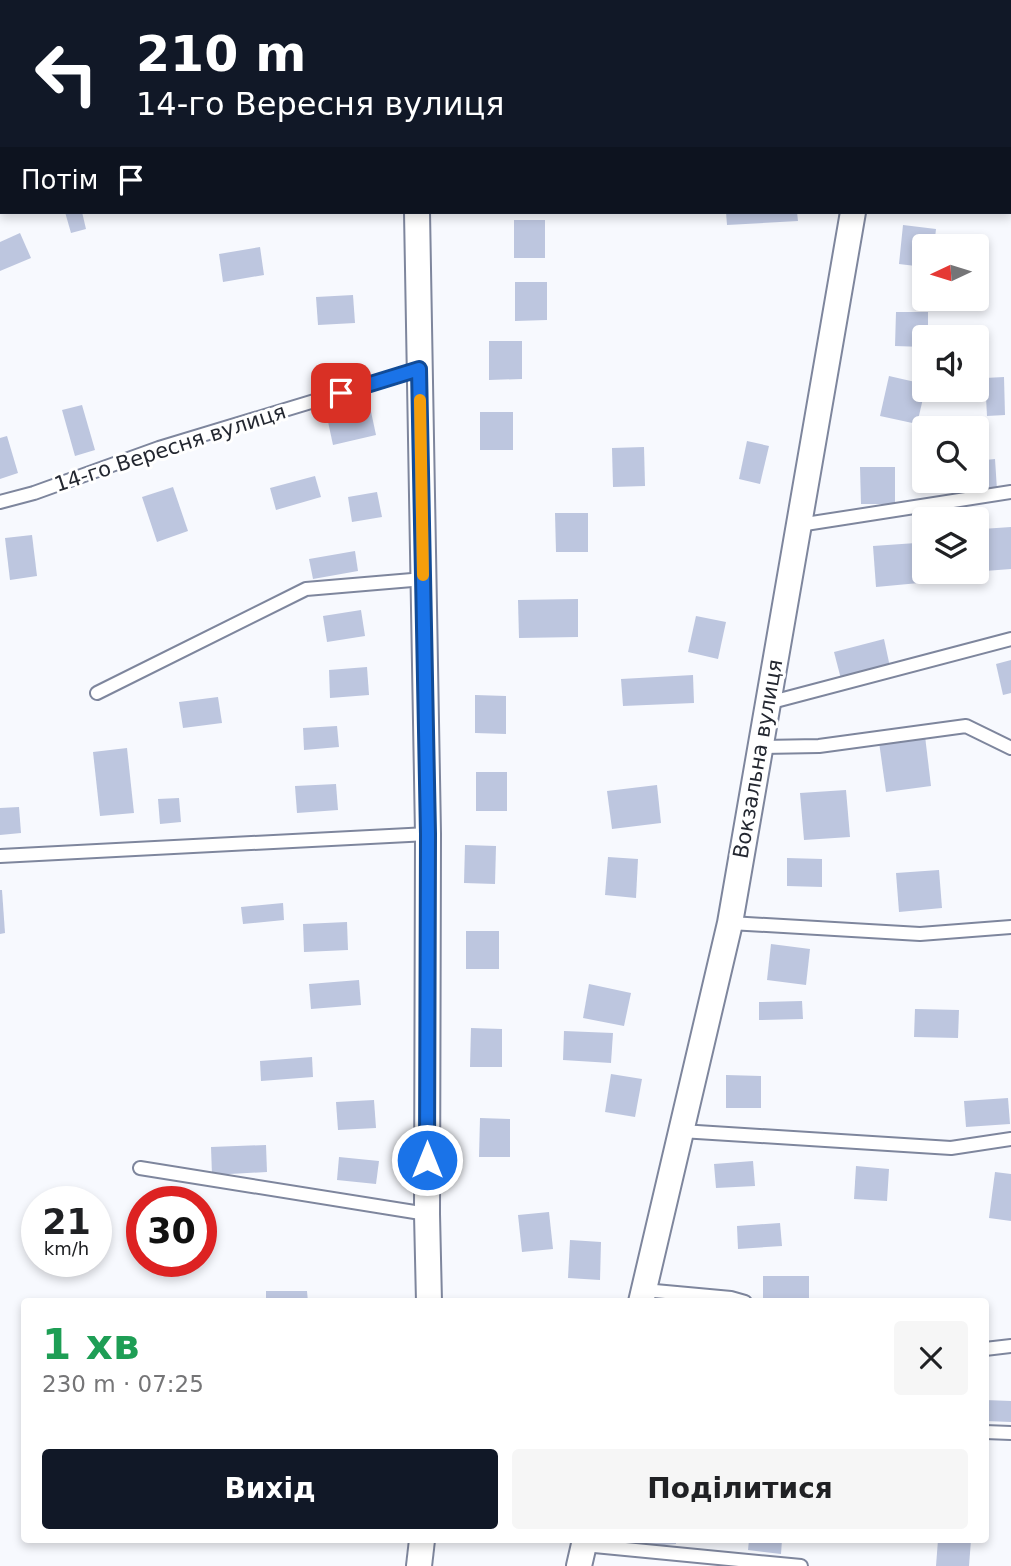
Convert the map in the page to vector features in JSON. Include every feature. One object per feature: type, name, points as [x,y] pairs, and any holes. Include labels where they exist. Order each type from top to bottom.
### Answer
[{"type":"street","points":[[417,214],[428,834],[429,1298]]},
{"type":"street","name":"Вокзальна вулиця","points":[[642,1296],[730,923],[853,214]]},
{"type":"street","points":[[419,1566],[422,1543]]},
{"type":"lane","name":"14-го Вересня вулиця","points":[[0,502],[34,493],[159,448],[419,369]]},
{"type":"lane","points":[[799,525],[1011,492]]},
{"type":"lane","points":[[97,693],[306,589],[424,579]]},
{"type":"lane","points":[[768,703],[1011,639]]},
{"type":"lane","points":[[760,747],[819,746],[966,726],[1011,748]]},
{"type":"lane","points":[[0,856],[428,834]]},
{"type":"lane","points":[[730,923],[920,934],[1011,927]]},
{"type":"lane","points":[[681,1131],[951,1148],[1011,1139]]},
{"type":"lane","points":[[140,1168],[427,1214]]},
{"type":"lane","points":[[642,1296],[731,1298]]},
{"type":"lane","points":[[989,1349],[1011,1346]]},
{"type":"lane","points":[[989,1432],[1011,1433]]},
{"type":"lane","points":[[583,1550],[800,1566]]},
{"type":"building","points":[[66,214],[82,214],[86,229],[71,233]]},
{"type":"building","points":[[726,214],[797,214],[798,221],[727,225]]},
{"type":"building","points":[[514,220],[545,220],[545,258],[514,258]]},
{"type":"building","points":[[903,225],[936,229],[935,234],[912,234],[912,266],[899,264]]},
{"type":"building","points":[[20,233],[31,258],[0,271],[0,242]]},
{"type":"building","points":[[260,247],[264,275],[223,282],[219,254]]},
{"type":"building","points":[[515,282],[547,282],[547,320],[515,321]]},
{"type":"building","points":[[353,295],[355,323],[318,325],[316,297]]},
{"type":"building","points":[[896,312],[928,312],[928,325],[912,325],[912,347],[895,346]]},
{"type":"building","points":[[489,341],[522,341],[522,379],[489,380]]},
{"type":"building","points":[[889,376],[912,381],[912,402],[922,402],[919,416],[912,416],[912,423],[880,416]]},
{"type":"building","points":[[1004,377],[1005,415],[987,416],[989,378]]},
{"type":"building","points":[[82,405],[95,450],[75,456],[62,410]]},
{"type":"building","points":[[370,407],[376,435],[333,445],[327,417]]},
{"type":"building","points":[[480,412],[513,412],[513,450],[480,450]]},
{"type":"building","points":[[7,436],[18,473],[0,479],[0,438]]},
{"type":"building","points":[[747,441],[769,446],[760,484],[739,479]]},
{"type":"building","points":[[644,447],[645,486],[613,487],[612,448]]},
{"type":"building","points":[[995,459],[997,490],[989,491],[989,460]]},
{"type":"building","points":[[860,467],[895,467],[895,504],[861,504]]},
{"type":"building","points":[[315,476],[321,497],[276,510],[270,488]]},
{"type":"building","points":[[173,487],[188,531],[157,542],[142,497]]},
{"type":"building","points":[[377,492],[382,517],[352,522],[348,497]]},
{"type":"building","points":[[555,513],[588,513],[588,552],[556,552]]},
{"type":"building","points":[[1011,527],[1011,569],[989,571],[989,529]]},
{"type":"building","points":[[32,535],[37,576],[10,580],[5,538]]},
{"type":"building","points":[[912,543],[912,584],[876,587],[873,546]]},
{"type":"building","points":[[355,551],[358,571],[313,579],[309,559]]},
{"type":"building","points":[[578,599],[578,637],[519,638],[518,600]]},
{"type":"building","points":[[361,610],[365,636],[327,642],[323,616]]},
{"type":"building","points":[[696,616],[726,622],[718,659],[688,652]]},
{"type":"building","points":[[884,639],[890,667],[841,679],[834,652]]},
{"type":"building","points":[[1011,660],[1011,693],[1003,695],[996,664]]},
{"type":"building","points":[[367,667],[369,695],[330,698],[329,670]]},
{"type":"building","points":[[693,675],[694,703],[623,706],[621,679]]},
{"type":"building","points":[[475,695],[506,696],[506,734],[475,733]]},
{"type":"building","points":[[218,697],[222,723],[183,728],[179,702]]},
{"type":"building","points":[[337,726],[339,747],[304,750],[303,728]]},
{"type":"building","points":[[925,736],[931,786],[886,792],[879,742]]},
{"type":"building","points":[[127,748],[134,813],[100,816],[93,752]]},
{"type":"building","points":[[476,772],[507,772],[507,811],[476,811]]},
{"type":"building","points":[[336,784],[338,810],[297,813],[295,786]]},
{"type":"building","points":[[657,785],[661,823],[612,829],[607,791]]},
{"type":"building","points":[[846,790],[850,837],[804,840],[800,793]]},
{"type":"building","points":[[179,798],[181,822],[160,824],[158,799]]},
{"type":"building","points":[[19,807],[21,833],[0,835],[0,808]]},
{"type":"building","points":[[465,845],[496,846],[495,884],[464,883]]},
{"type":"building","points":[[608,857],[638,859],[636,898],[605,895]]},
{"type":"building","points":[[787,858],[822,859],[822,887],[787,886]]},
{"type":"building","points":[[939,870],[942,908],[899,912],[896,873]]},
{"type":"building","points":[[0,890],[5,933],[0,934]]},
{"type":"building","points":[[283,903],[284,920],[243,924],[241,907]]},
{"type":"building","points":[[347,922],[348,950],[304,952],[303,924]]},
{"type":"building","points":[[466,931],[499,931],[499,969],[466,969]]},
{"type":"building","points":[[771,944],[810,949],[806,985],[767,980]]},
{"type":"building","points":[[359,980],[361,1005],[311,1009],[309,984]]},
{"type":"building","points":[[589,984],[631,993],[624,1026],[583,1018]]},
{"type":"building","points":[[802,1001],[803,1019],[759,1020],[759,1002]]},
{"type":"building","points":[[915,1009],[959,1010],[958,1038],[914,1037]]},
{"type":"building","points":[[471,1028],[502,1029],[502,1067],[470,1067]]},
{"type":"building","points":[[564,1031],[613,1033],[611,1063],[563,1060]]},
{"type":"building","points":[[312,1057],[313,1077],[261,1081],[260,1061]]},
{"type":"building","points":[[611,1074],[642,1079],[635,1117],[605,1112]]},
{"type":"building","points":[[726,1075],[761,1076],[761,1108],[726,1108]]},
{"type":"building","points":[[1008,1098],[1010,1124],[966,1127],[964,1101]]},
{"type":"building","points":[[374,1100],[376,1128],[338,1130],[336,1102]]},
{"type":"building","points":[[480,1118],[510,1119],[510,1157],[479,1157]]},
{"type":"building","points":[[266,1145],[267,1172],[212,1175],[211,1147]]},
{"type":"building","points":[[339,1157],[379,1161],[376,1184],[337,1180]]},
{"type":"building","points":[[753,1161],[755,1186],[716,1188],[714,1164]]},
{"type":"building","points":[[856,1166],[889,1169],[887,1201],[854,1199]]},
{"type":"building","points":[[995,1172],[1011,1174],[1011,1221],[989,1218]]},
{"type":"building","points":[[549,1212],[553,1249],[522,1252],[518,1215]]},
{"type":"building","points":[[780,1223],[782,1246],[738,1249],[737,1226]]},
{"type":"building","points":[[570,1240],[601,1242],[600,1280],[568,1278]]},
{"type":"building","points":[[763,1276],[809,1276],[809,1298],[763,1298]]},
{"type":"building","points":[[266,1291],[307,1291],[308,1298],[266,1298]]},
{"type":"building","points":[[989,1400],[1011,1401],[1011,1422],[989,1421]]},
{"type":"building","points":[[640,1543],[676,1543],[676,1544],[640,1547]]},
{"type":"building","points":[[749,1543],[782,1543],[781,1554],[748,1550]]},
{"type":"building","points":[[938,1543],[971,1543],[969,1566],[936,1566]]},
{"type":"slow traffic","points":[[420,400],[423,575]]},
{"type":"route","points":[[341,393],[419,369],[428,834],[427,1160]]}]
